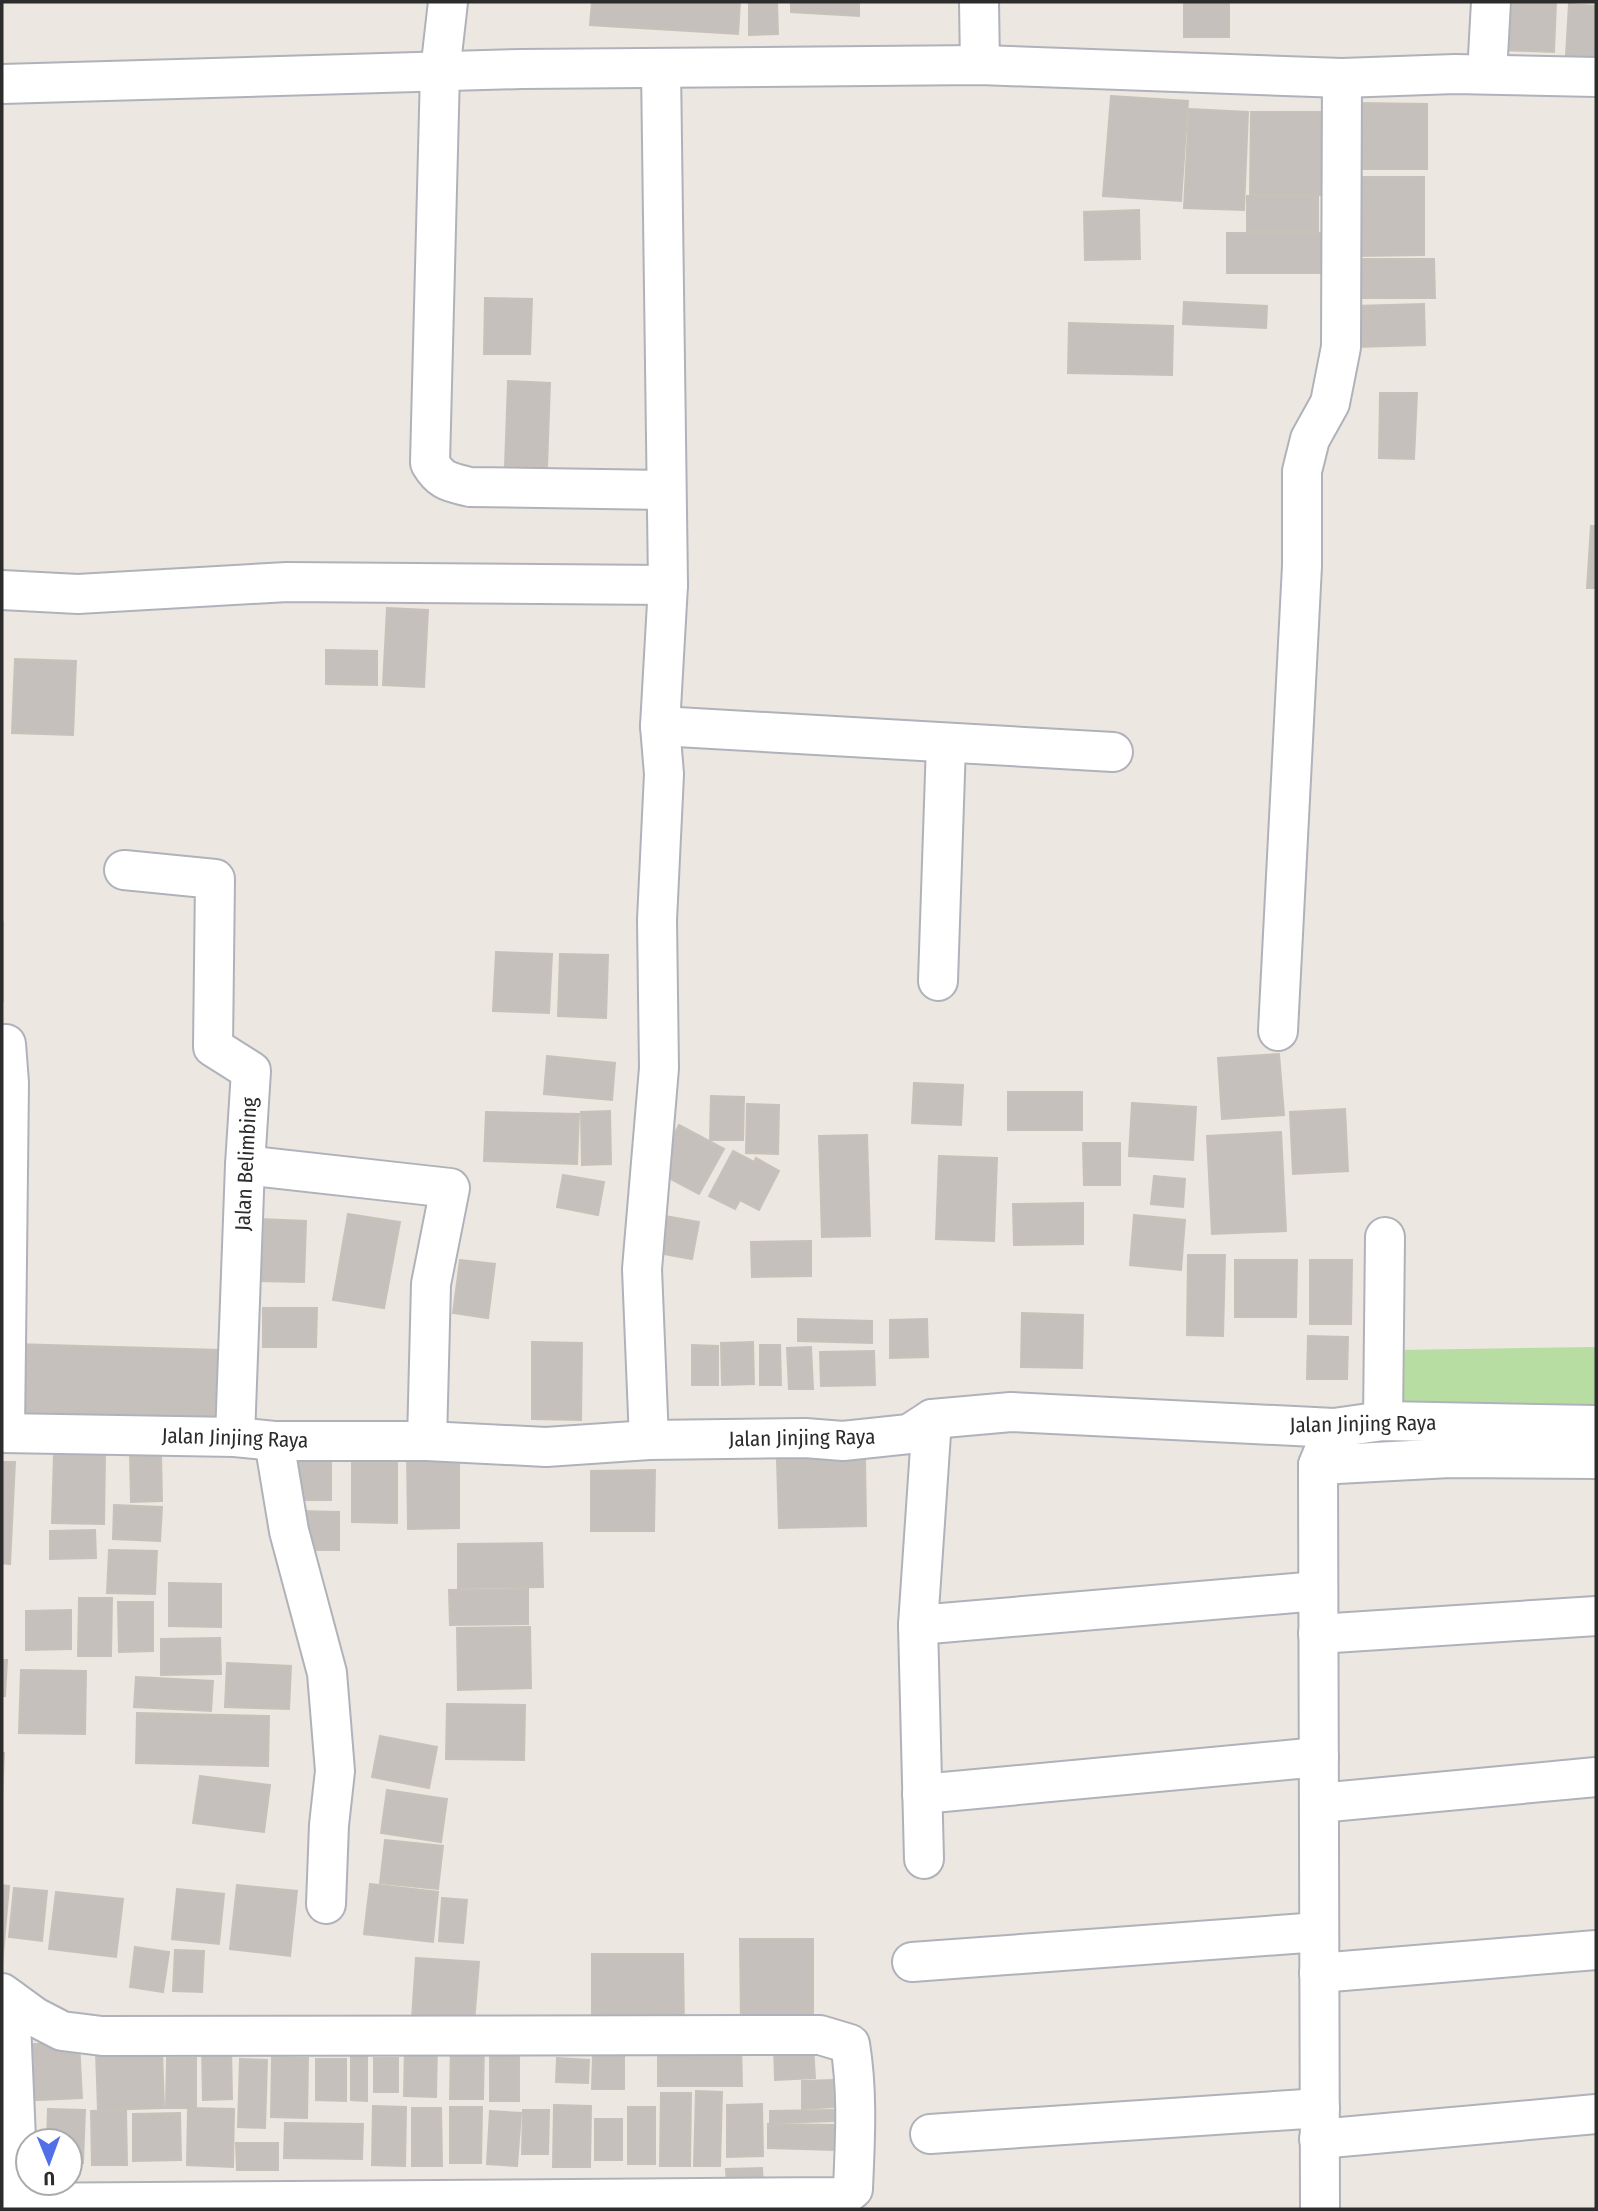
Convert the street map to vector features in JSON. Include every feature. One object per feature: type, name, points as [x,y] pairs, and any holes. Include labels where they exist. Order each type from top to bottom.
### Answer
[{"type":"street","points":[[447,2],[440,72],[430,463],[437,475],[450,483],[470,487],[665,490]]},
{"type":"street","points":[[979,2],[980,65]]},
{"type":"street","points":[[1487,74],[1491,2]]},
{"type":"street","points":[[2,84],[440,72],[980,65],[1342,78],[1487,74],[1596,77]]},
{"type":"street","points":[[649,1440],[642,1269],[659,1068],[657,920],[664,774],[660,726],[668,585],[661,68]]},
{"type":"street","points":[[1278,1031],[1302,566],[1303,471],[1310,439],[1330,403],[1341,347],[1342,78]]},
{"type":"street","points":[[2,590],[78,594],[286,582],[668,585]]},
{"type":"street","points":[[660,726],[1112,752]]},
{"type":"street","points":[[938,981],[946,744]]},
{"type":"street","name":"Jalan Belimbing","points":[[124,870],[215,879],[213,1048],[251,1071],[235,1437]]},
{"type":"street","points":[[3,1433],[9,1083],[6,1044]]},
{"type":"street","points":[[245,1166],[450,1188],[431,1284],[426,1441]]},
{"type":"street","points":[[1382,1420],[1385,1237]]},
{"type":"street","name":"Jalan Jinjing Raya","points":[[3,1433],[235,1437],[274,1441],[426,1441],[546,1447],[649,1440],[805,1438],[842,1441],[909,1434],[932,1419],[1011,1412],[1334,1428],[1382,1420],[1596,1425]]},
{"type":"street","points":[[923,1859],[918,1625],[932,1419]]},
{"type":"street","points":[[1320,2209],[1318,1465],[1334,1428]]},
{"type":"street","points":[[274,1441],[289,1531],[327,1673],[335,1771],[329,1825],[326,1903]]},
{"type":"street","points":[[1318,1465],[1450,1458],[1596,1459]]},
{"type":"street","points":[[918,1625],[1318,1591]]},
{"type":"street","points":[[1318,1634],[1596,1616]]},
{"type":"street","points":[[922,1794],[1318,1757]]},
{"type":"street","points":[[1319,1803],[1596,1777]]},
{"type":"street","points":[[912,1962],[1319,1932]]},
{"type":"street","points":[[1319,1973],[1596,1950]]},
{"type":"street","points":[[6,1996],[35,2017],[62,2031],[102,2036],[820,2035],[850,2044],[856,2077],[857,2109],[853,2189],[843,2197],[13,2205],[6,1996]]},
{"type":"street","points":[[930,2134],[1596,2114]]},
{"type":"green space","points":[[1596,1347],[1596,1465],[1385,1462],[1398,1350]]},
{"type":"building","points":[[592,2],[740,2],[738,34],[590,25]]},
{"type":"building","points":[[749,2],[777,2],[778,34],[749,35]]},
{"type":"building","points":[[791,2],[859,2],[859,16],[791,12]]},
{"type":"building","points":[[1184,2],[1229,2],[1229,37],[1184,37]]},
{"type":"building","points":[[1505,2],[1556,2],[1554,52],[1503,50]]},
{"type":"building","points":[[1569,4],[1596,6],[1596,73],[1565,72]]},
{"type":"building","points":[[1111,96],[1188,101],[1181,201],[1103,196]]},
{"type":"building","points":[[1356,103],[1427,104],[1427,169],[1356,169]]},
{"type":"building","points":[[1189,109],[1248,112],[1244,210],[1184,208]]},
{"type":"building","points":[[1251,112],[1325,112],[1325,195],[1250,195]]},
{"type":"building","points":[[1361,177],[1424,177],[1424,255],[1361,256]]},
{"type":"building","points":[[1247,196],[1318,196],[1318,231],[1247,231]]},
{"type":"building","points":[[1139,210],[1140,259],[1085,260],[1084,212]]},
{"type":"building","points":[[1227,233],[1323,233],[1323,273],[1227,273]]},
{"type":"building","points":[[1353,259],[1434,259],[1435,298],[1353,298]]},
{"type":"building","points":[[485,298],[532,299],[530,354],[484,354]]},
{"type":"building","points":[[1184,302],[1267,306],[1266,328],[1183,324]]},
{"type":"building","points":[[1424,304],[1425,345],[1355,347],[1354,306]]},
{"type":"building","points":[[1069,323],[1173,326],[1172,375],[1068,373]]},
{"type":"building","points":[[508,381],[550,383],[547,468],[505,466]]},
{"type":"building","points":[[1380,393],[1417,393],[1414,459],[1379,458]]},
{"type":"building","points":[[1591,526],[1596,526],[1596,588],[1587,588]]},
{"type":"building","points":[[387,608],[428,610],[424,687],[383,685]]},
{"type":"building","points":[[326,650],[377,651],[377,685],[326,684]]},
{"type":"building","points":[[15,659],[76,661],[73,735],[12,733]]},
{"type":"building","points":[[3,922],[3,1001],[2,1001]]},
{"type":"building","points":[[496,952],[552,954],[549,1013],[493,1011]]},
{"type":"building","points":[[560,954],[608,955],[606,1018],[558,1016]]},
{"type":"building","points":[[1279,1054],[1284,1115],[1222,1119],[1218,1058]]},
{"type":"building","points":[[547,1056],[615,1063],[612,1100],[544,1094]]},
{"type":"building","points":[[914,1083],[963,1085],[961,1125],[912,1123]]},
{"type":"building","points":[[1008,1092],[1082,1092],[1082,1130],[1008,1130]]},
{"type":"building","points":[[711,1096],[744,1097],[743,1140],[710,1140]]},
{"type":"building","points":[[1132,1103],[1196,1107],[1193,1160],[1129,1156]]},
{"type":"building","points":[[747,1104],[779,1105],[778,1154],[746,1153]]},
{"type":"building","points":[[1345,1109],[1348,1171],[1293,1174],[1290,1112]]},
{"type":"building","points":[[610,1111],[611,1164],[582,1165],[581,1112]]},
{"type":"building","points":[[486,1112],[579,1114],[577,1164],[484,1161]]},
{"type":"building","points":[[679,1125],[724,1149],[699,1194],[654,1170]]},
{"type":"building","points":[[1281,1132],[1286,1231],[1212,1234],[1207,1136]]},
{"type":"building","points":[[867,1135],[870,1236],[822,1237],[819,1136]]},
{"type":"building","points":[[1083,1143],[1120,1143],[1120,1185],[1084,1185]]},
{"type":"building","points":[[733,1151],[754,1162],[756,1158],[779,1171],[759,1210],[740,1200],[735,1209],[709,1196]]},
{"type":"building","points":[[939,1156],[997,1158],[994,1241],[936,1239]]},
{"type":"building","points":[[563,1175],[604,1182],[598,1215],[557,1207]]},
{"type":"building","points":[[1154,1176],[1185,1179],[1183,1207],[1151,1204]]},
{"type":"building","points":[[1083,1203],[1083,1244],[1014,1245],[1013,1204]]},
{"type":"building","points":[[348,1214],[400,1222],[384,1308],[333,1300]]},
{"type":"building","points":[[1134,1215],[1185,1220],[1181,1270],[1130,1265]]},
{"type":"building","points":[[665,1216],[699,1222],[692,1259],[658,1253]]},
{"type":"building","points":[[260,1219],[306,1221],[304,1282],[258,1281]]},
{"type":"building","points":[[811,1241],[811,1276],[752,1277],[751,1242]]},
{"type":"building","points":[[1188,1255],[1225,1255],[1223,1336],[1187,1335]]},
{"type":"building","points":[[460,1260],[495,1264],[488,1318],[453,1313]]},
{"type":"building","points":[[1235,1260],[1297,1260],[1296,1317],[1235,1317]]},
{"type":"building","points":[[1310,1260],[1352,1260],[1351,1324],[1310,1324]]},
{"type":"building","points":[[263,1308],[317,1308],[316,1347],[263,1347]]},
{"type":"building","points":[[1022,1313],[1083,1315],[1082,1368],[1021,1367]]},
{"type":"building","points":[[798,1319],[872,1321],[872,1343],[798,1341]]},
{"type":"building","points":[[927,1319],[928,1357],[890,1358],[890,1320]]},
{"type":"building","points":[[1308,1336],[1348,1337],[1347,1379],[1307,1379]]},
{"type":"building","points":[[532,1342],[582,1343],[581,1420],[532,1419]]},
{"type":"building","points":[[753,1342],[754,1384],[722,1385],[721,1343]]},
{"type":"building","points":[[13,1344],[220,1350],[217,1429],[11,1423]]},
{"type":"building","points":[[692,1345],[718,1346],[718,1385],[692,1385]]},
{"type":"building","points":[[760,1345],[780,1345],[781,1385],[760,1385]]},
{"type":"building","points":[[811,1347],[813,1389],[789,1389],[787,1348]]},
{"type":"building","points":[[874,1351],[875,1385],[821,1386],[820,1352]]},
{"type":"building","points":[[459,1451],[459,1528],[408,1529],[407,1452]]},
{"type":"building","points":[[54,1453],[105,1454],[104,1524],[52,1523]]},
{"type":"building","points":[[130,1455],[161,1455],[162,1501],[131,1502]]},
{"type":"building","points":[[293,1457],[331,1457],[331,1500],[293,1500]]},
{"type":"building","points":[[865,1458],[866,1526],[779,1528],[777,1460]]},
{"type":"building","points":[[2,1462],[15,1462],[10,1564],[2,1563]]},
{"type":"building","points":[[352,1462],[397,1462],[397,1523],[352,1522]]},
{"type":"building","points":[[655,1470],[654,1531],[591,1531],[591,1471]]},
{"type":"building","points":[[114,1505],[162,1507],[160,1541],[113,1539]]},
{"type":"building","points":[[300,1511],[339,1512],[339,1550],[300,1550]]},
{"type":"building","points":[[95,1530],[96,1558],[50,1559],[50,1531]]},
{"type":"building","points":[[542,1543],[543,1587],[458,1588],[458,1544]]},
{"type":"building","points":[[109,1550],[157,1551],[155,1594],[107,1593]]},
{"type":"building","points":[[169,1583],[221,1584],[221,1627],[169,1626]]},
{"type":"building","points":[[528,1589],[528,1624],[450,1625],[449,1590]]},
{"type":"building","points":[[79,1598],[112,1598],[111,1656],[78,1656]]},
{"type":"building","points":[[118,1602],[153,1602],[153,1651],[119,1652]]},
{"type":"building","points":[[71,1610],[71,1649],[26,1650],[26,1611]]},
{"type":"building","points":[[530,1627],[531,1688],[458,1690],[457,1628]]},
{"type":"building","points":[[220,1638],[221,1674],[161,1675],[161,1639]]},
{"type":"building","points":[[2,1660],[7,1660],[5,1696],[2,1696]]},
{"type":"building","points":[[227,1663],[291,1666],[289,1709],[225,1707]]},
{"type":"building","points":[[21,1670],[86,1671],[85,1734],[19,1733]]},
{"type":"building","points":[[136,1677],[213,1681],[211,1711],[134,1707]]},
{"type":"building","points":[[447,1704],[525,1705],[524,1760],[446,1759]]},
{"type":"building","points":[[137,1713],[269,1716],[268,1766],[136,1763]]},
{"type":"building","points":[[380,1736],[437,1747],[429,1788],[372,1777]]},
{"type":"building","points":[[2,1753],[4,1753],[2,1796]]},
{"type":"building","points":[[200,1776],[270,1785],[264,1832],[193,1823]]},
{"type":"building","points":[[387,1790],[447,1799],[441,1842],[381,1833]]},
{"type":"building","points":[[385,1840],[443,1846],[438,1889],[380,1883]]},
{"type":"building","points":[[370,1884],[438,1892],[433,1942],[364,1934]]},
{"type":"building","points":[[2,1885],[9,1886],[2,1965]]},
{"type":"building","points":[[237,1885],[297,1891],[290,1956],[230,1949]]},
{"type":"building","points":[[14,1888],[47,1891],[42,1941],[9,1937]]},
{"type":"building","points":[[177,1889],[224,1894],[219,1944],[172,1939]]},
{"type":"building","points":[[56,1892],[123,1899],[116,1957],[49,1949]]},
{"type":"building","points":[[442,1898],[467,1900],[463,1943],[439,1941]]},
{"type":"building","points":[[740,1939],[813,1939],[813,2027],[741,2028]]},
{"type":"building","points":[[135,1947],[169,1952],[163,1992],[130,1987]]},
{"type":"building","points":[[175,1950],[204,1951],[202,1992],[173,1991]]},
{"type":"building","points":[[592,1954],[683,1954],[684,2027],[592,2028]]},
{"type":"building","points":[[416,1958],[479,1962],[474,2023],[412,2018]]},
{"type":"building","points":[[79,2042],[82,2098],[16,2101],[15,2045]]},
{"type":"building","points":[[451,2042],[484,2042],[483,2099],[450,2099]]},
{"type":"building","points":[[741,2042],[742,2086],[658,2086],[658,2043]]},
{"type":"building","points":[[351,2043],[367,2043],[367,2101],[351,2100]]},
{"type":"building","points":[[405,2043],[437,2044],[436,2097],[404,2096]]},
{"type":"building","points":[[202,2046],[231,2046],[232,2099],[203,2100]]},
{"type":"building","points":[[490,2046],[519,2046],[519,2101],[490,2101]]},
{"type":"building","points":[[813,2046],[815,2078],[775,2080],[774,2047]]},
{"type":"building","points":[[162,2050],[164,2108],[98,2110],[96,2052]]},
{"type":"building","points":[[593,2055],[624,2056],[624,2089],[592,2089]]},
{"type":"building","points":[[272,2057],[308,2058],[307,2118],[271,2117]]},
{"type":"building","points":[[167,2058],[196,2058],[196,2108],[166,2108]]},
{"type":"building","points":[[374,2058],[398,2058],[398,2092],[374,2092]]},
{"type":"building","points":[[557,2058],[589,2060],[588,2083],[556,2082]]},
{"type":"building","points":[[240,2059],[267,2060],[265,2128],[238,2127]]},
{"type":"building","points":[[316,2059],[346,2059],[346,2101],[316,2100]]},
{"type":"building","points":[[833,2080],[834,2107],[802,2109],[802,2081]]},
{"type":"building","points":[[696,2091],[722,2092],[720,2166],[694,2166]]},
{"type":"building","points":[[661,2093],[691,2093],[690,2166],[660,2166]]},
{"type":"building","points":[[762,2104],[763,2156],[727,2157],[727,2105]]},
{"type":"building","points":[[554,2105],[591,2106],[590,2167],[553,2167]]},
{"type":"building","points":[[373,2106],[406,2107],[405,2166],[372,2165]]},
{"type":"building","points":[[450,2107],[482,2107],[481,2163],[450,2163]]},
{"type":"building","points":[[628,2107],[655,2107],[655,2164],[628,2164]]},
{"type":"building","points":[[188,2108],[234,2109],[233,2167],[187,2165]]},
{"type":"building","points":[[412,2108],[441,2108],[442,2166],[412,2166]]},
{"type":"building","points":[[48,2109],[85,2110],[84,2136],[84,2127],[47,2127]]},
{"type":"building","points":[[126,2110],[127,2165],[92,2165],[91,2111]]},
{"type":"building","points":[[523,2110],[549,2110],[548,2154],[522,2154]]},
{"type":"building","points":[[834,2110],[835,2121],[770,2123],[770,2111]]},
{"type":"building","points":[[490,2111],[521,2113],[517,2166],[487,2164]]},
{"type":"building","points":[[180,2113],[181,2160],[133,2161],[133,2114]]},
{"type":"building","points":[[595,2119],[622,2119],[622,2160],[595,2160]]},
{"type":"building","points":[[285,2123],[363,2124],[362,2159],[284,2158]]},
{"type":"building","points":[[768,2124],[836,2125],[835,2150],[768,2148]]},
{"type":"building","points":[[236,2143],[278,2143],[278,2170],[237,2170]]},
{"type":"building","points":[[762,2168],[763,2184],[727,2186],[726,2169]]}]
